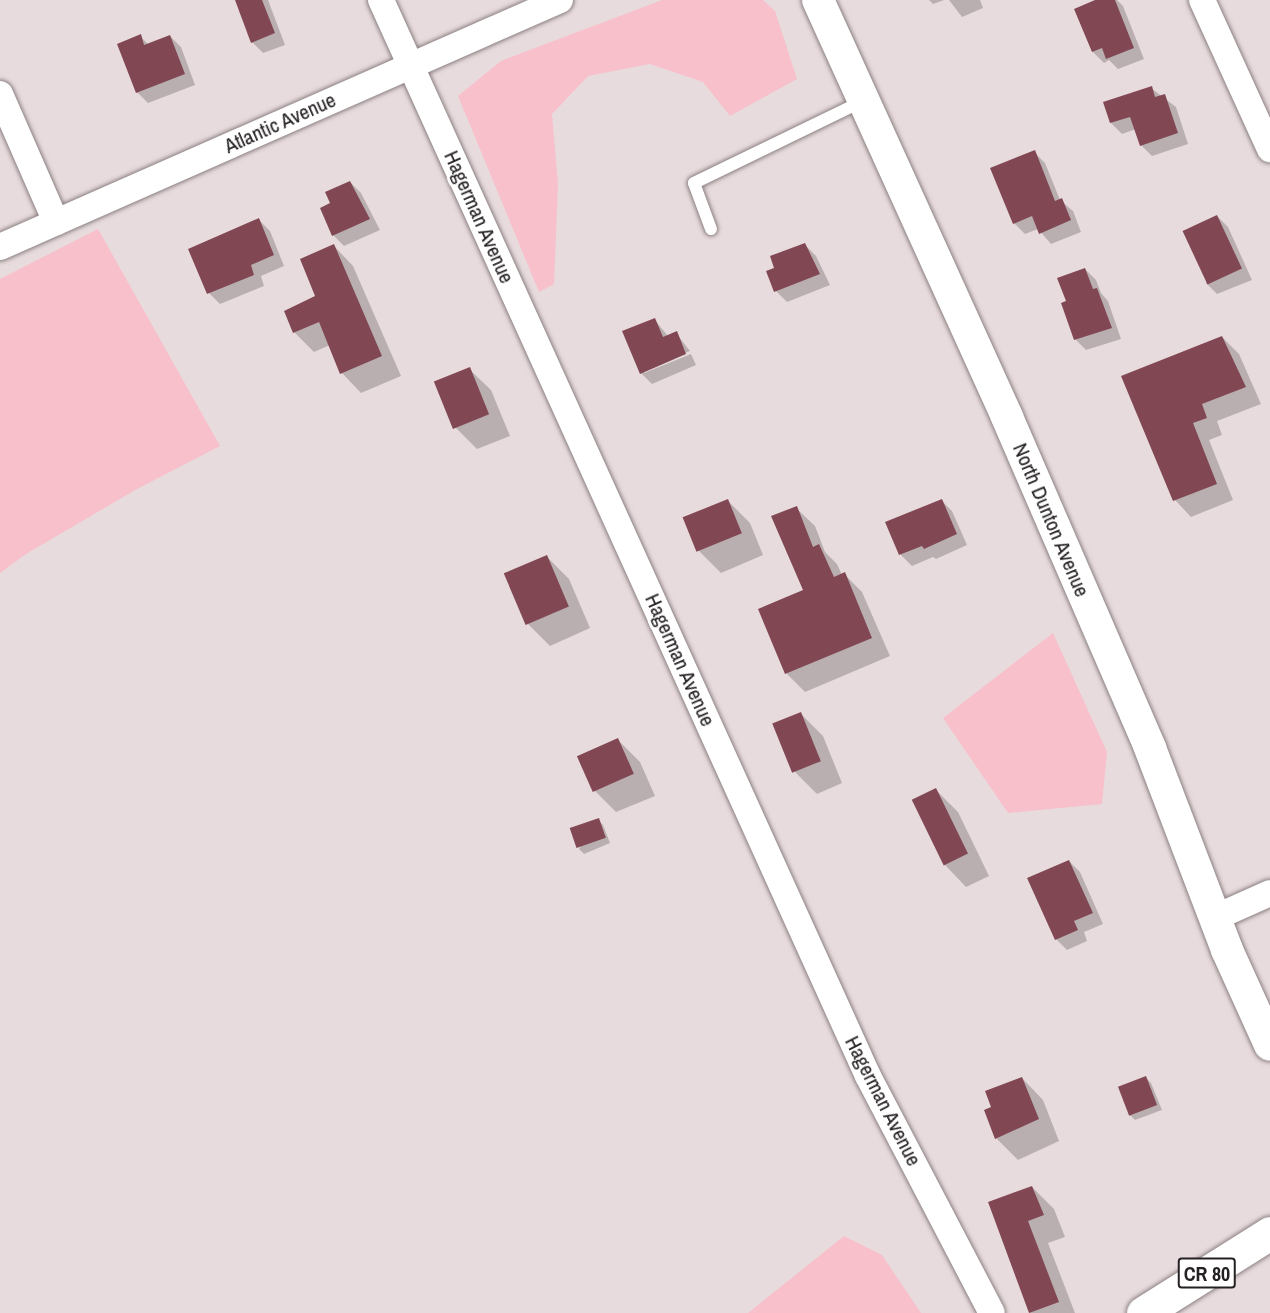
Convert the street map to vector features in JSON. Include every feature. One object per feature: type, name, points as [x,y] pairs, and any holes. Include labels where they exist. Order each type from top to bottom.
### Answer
[{"type":"main road","name":"CR 80","points":[[1143,1313],[1270,1233]]},
{"type":"street","name":"Hagerman Avenue","points":[[381,0],[868,1076],[992,1313]]},
{"type":"street","name":"Atlantic Avenue","points":[[0,247],[560,0]]},
{"type":"street","name":"North Dunton Avenue","points":[[818,0],[1007,417],[1145,738],[1214,918],[1270,1046]]},
{"type":"street","points":[[1202,0],[1270,149]]},
{"type":"street","points":[[0,94],[56,222]]},
{"type":"street","points":[[1214,918],[1270,893]]},
{"type":"lane","points":[[711,229],[694,183],[864,100]]},
{"type":"shaded area","points":[[662,0],[763,0],[775,11],[797,79],[730,116],[703,82],[650,64],[588,76],[552,114],[558,184],[554,284],[539,292],[458,96],[501,61]]},
{"type":"shaded area","points":[[98,229],[220,446],[137,489],[26,554],[0,573],[0,279]]},
{"type":"shaded area","points":[[1053,633],[1107,752],[1102,804],[1008,813],[943,718]]},
{"type":"shaded area","points":[[844,1236],[882,1255],[921,1313],[748,1313]]},
{"type":"building","points":[[235,0],[262,0],[275,33],[251,43]]},
{"type":"building","points":[[1095,0],[1115,0],[1134,48],[1106,59],[1102,48],[1092,52],[1074,9]]},
{"type":"building","points":[[141,34],[144,45],[170,35],[185,74],[136,93],[117,44]]},
{"type":"building","points":[[1152,86],[1155,97],[1165,94],[1178,133],[1140,146],[1130,117],[1110,123],[1103,102]]},
{"type":"building","points":[[1035,150],[1055,201],[1062,198],[1071,220],[1039,234],[1032,216],[1013,224],[990,168]]},
{"type":"building","points":[[350,181],[370,219],[332,236],[320,208],[330,203],[325,192]]},
{"type":"building","points":[[1217,215],[1242,268],[1207,285],[1183,231]]},
{"type":"building","points":[[259,218],[274,255],[251,265],[254,275],[207,294],[188,249]]},
{"type":"building","points":[[805,243],[820,274],[774,292],[766,271],[774,268],[770,256]]},
{"type":"building","points":[[334,244],[382,356],[340,374],[319,322],[293,333],[284,311],[315,296],[300,259]]},
{"type":"building","points":[[1085,268],[1093,289],[1097,288],[1112,328],[1074,340],[1061,303],[1066,301],[1057,278]]},
{"type":"building","points":[[655,318],[663,337],[677,331],[686,354],[640,374],[622,331]]},
{"type":"building","points":[[1222,336],[1246,387],[1202,404],[1207,418],[1193,423],[1217,484],[1173,501],[1121,376]]},
{"type":"building","points":[[470,367],[489,414],[453,429],[434,382]]},
{"type":"building","points":[[728,499],[742,533],[696,552],[683,517]]},
{"type":"building","points":[[942,499],[957,534],[924,549],[922,546],[899,555],[885,522]]},
{"type":"building","points":[[797,506],[813,547],[819,544],[834,577],[845,572],[872,638],[785,674],[758,609],[803,590],[771,516]]},
{"type":"building","points":[[547,555],[569,607],[526,625],[504,573]]},
{"type":"building","points":[[801,712],[821,761],[792,773],[772,724]]},
{"type":"building","points":[[618,738],[634,774],[593,792],[577,756]]},
{"type":"building","points":[[936,788],[968,854],[944,865],[912,800]]},
{"type":"building","points":[[599,818],[606,838],[577,848],[570,828]]},
{"type":"building","points":[[1069,860],[1093,913],[1074,921],[1078,930],[1055,940],[1027,878]]},
{"type":"building","points":[[1146,1076],[1157,1105],[1129,1116],[1118,1087]]},
{"type":"building","points":[[1022,1077],[1039,1119],[995,1139],[984,1110],[991,1107],[985,1091]]},
{"type":"building","points":[[1032,1186],[1044,1215],[1028,1221],[1059,1302],[1029,1313],[988,1202]]}]
